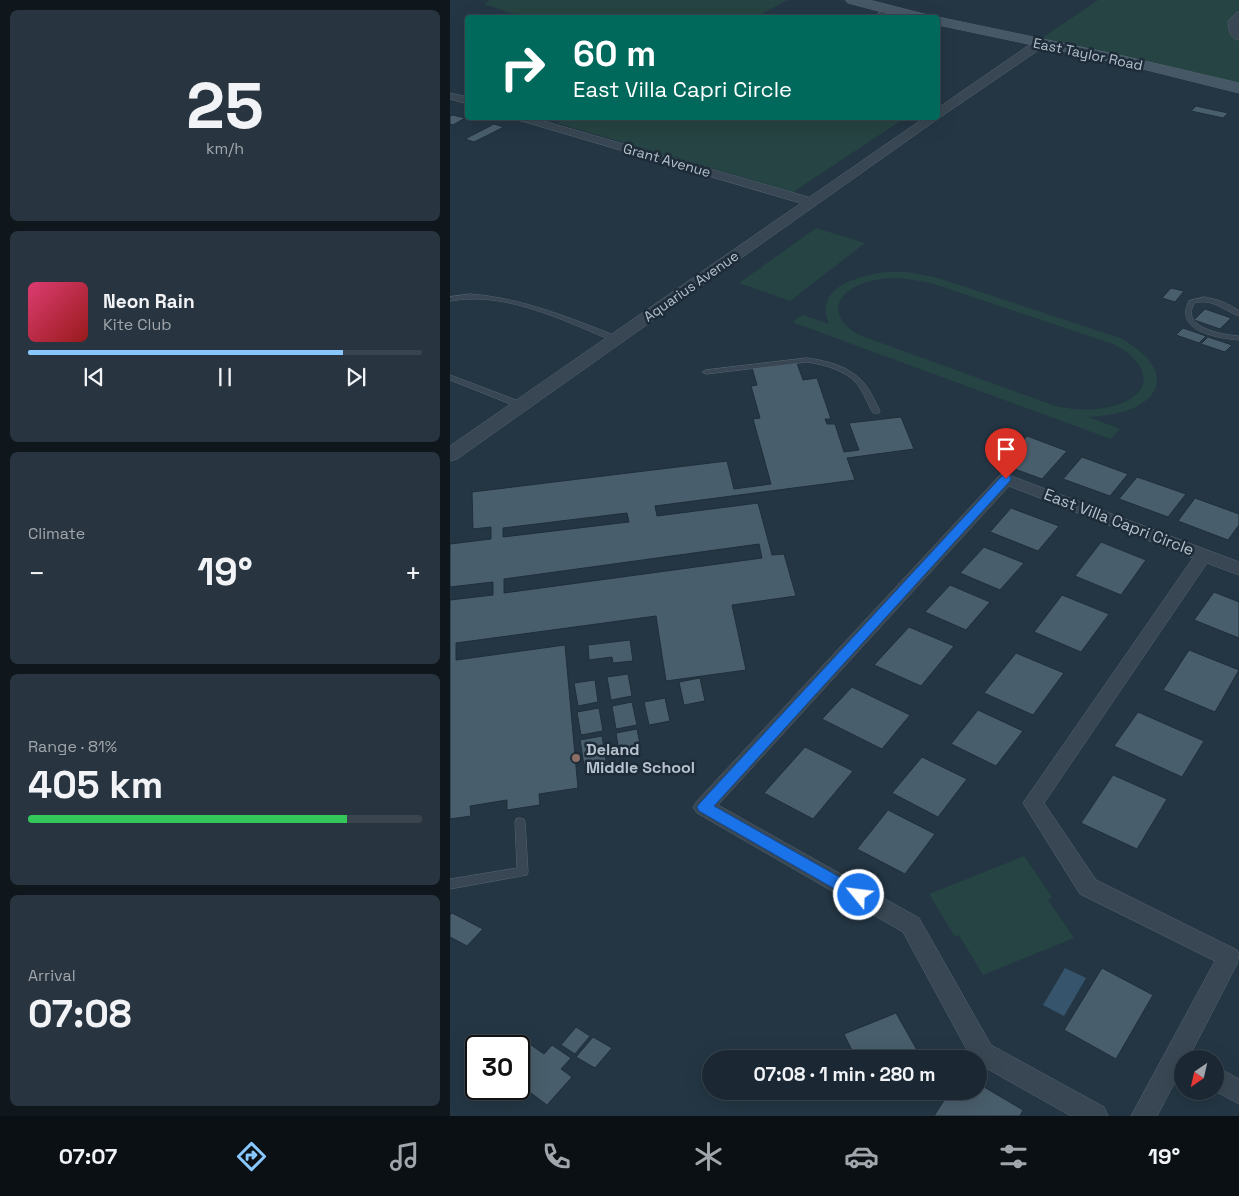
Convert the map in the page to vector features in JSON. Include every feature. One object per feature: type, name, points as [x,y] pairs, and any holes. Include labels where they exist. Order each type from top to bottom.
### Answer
[{"type":"main road","points":[[853,0],[912,15]]},
{"type":"main road","name":"East Taylor Road","points":[[940,21],[1039,44],[1119,59],[1239,88]]},
{"type":"street","points":[[1239,15],[1234,22],[1234,32],[1239,37]]},
{"type":"street","name":"Aquarius Avenue","points":[[940,112],[1039,44]]},
{"type":"street","points":[[450,96],[465,100]]},
{"type":"street","name":"Grant Avenue","points":[[529,120],[811,202]]},
{"type":"street","name":"Aquarius Avenue","points":[[450,455],[928,120]]},
{"type":"street","name":"East Villa Capri Circle","points":[[1095,1116],[982,1053],[911,925],[704,807],[1006,479],[1239,569]]},
{"type":"street","name":"East Villa Capri Circle","points":[[1183,1050],[1229,957],[1088,887],[1033,804],[1204,555]]},
{"type":"street","name":"East Villa Capri Circle","points":[[1144,1116],[1174,1067]]},
{"type":"street","points":[[1224,1083],[1239,1092]]},
{"type":"lane","points":[[879,15],[888,9]]},
{"type":"lane","points":[[450,299],[480,297],[524,304],[616,339]]},
{"type":"lane","points":[[1239,314],[1222,304],[1204,299],[1191,302],[1186,316],[1189,322],[1197,327],[1218,335],[1239,338]]},
{"type":"lane","points":[[706,372],[807,360],[825,363],[847,372],[862,384],[876,411]]},
{"type":"lane","points":[[450,377],[521,405]]},
{"type":"lane","points":[[450,884],[522,872],[520,822]]},
{"type":"green space","points":[[490,0],[787,0],[760,15],[516,15],[484,4]]},
{"type":"green space","points":[[1098,0],[1239,0],[1239,10],[1229,21],[1229,32],[1239,41],[1239,85],[1038,41]]},
{"type":"green space","points":[[563,120],[902,120],[793,192],[557,123]]},
{"type":"green space","points":[[816,228],[865,243],[790,301],[739,283]]},
{"type":"green space","points":[[886,272],[908,272],[938,278],[1120,338],[1150,361],[1157,380],[1155,390],[1147,399],[1134,408],[1123,412],[1089,417],[1120,429],[1111,439],[792,322],[803,315],[829,324],[826,311],[827,301],[833,292],[851,280]],"holes":[[[896,278],[931,283],[1113,344],[1136,360],[1142,369],[1144,378],[1142,387],[1125,402],[1109,407],[1082,410],[1055,406],[859,335],[850,329],[840,316],[838,309],[844,295],[861,284]]]},
{"type":"green space","points":[[1024,856],[1052,897],[1048,900],[1074,938],[983,975],[959,935],[955,937],[929,894]]},
{"type":"water","points":[[1065,968],[1086,978],[1064,1016],[1043,1005]]},
{"type":"building","points":[[1196,106],[1228,113],[1223,118],[1191,111]]},
{"type":"building","points":[[450,116],[465,118],[453,125],[450,124]]},
{"type":"building","points":[[494,124],[504,127],[474,142],[465,139]]},
{"type":"building","points":[[1171,288],[1184,291],[1175,302],[1162,298]]},
{"type":"building","points":[[1205,309],[1231,318],[1220,329],[1194,320]]},
{"type":"building","points":[[1183,328],[1206,336],[1199,343],[1176,335]]},
{"type":"building","points":[[1208,337],[1232,345],[1225,352],[1201,344]]},
{"type":"building","name":"Deland Middle School","points":[[797,363],[803,380],[817,378],[831,419],[825,419],[827,424],[835,424],[844,452],[859,450],[849,423],[901,417],[914,449],[847,458],[855,480],[655,506],[657,516],[758,503],[772,555],[784,554],[796,596],[732,605],[746,670],[666,681],[656,616],[456,643],[456,660],[565,645],[578,788],[539,794],[540,805],[507,810],[507,800],[470,806],[471,816],[450,819],[450,600],[493,595],[493,582],[450,587],[450,544],[491,539],[491,527],[473,529],[472,492],[727,461],[734,489],[771,484],[753,419],[760,418],[751,386],[757,385],[752,368]],"holes":[[[627,513],[629,522],[503,537],[503,528]],[[759,544],[762,558],[504,593],[504,579]]]},
{"type":"building","points":[[1027,436],[1067,451],[1042,479],[1001,464]]},
{"type":"building","points":[[1082,457],[1128,474],[1110,496],[1063,479]]},
{"type":"building","points":[[1137,477],[1186,494],[1168,517],[1119,499]]},
{"type":"building","points":[[1195,498],[1239,514],[1239,525],[1228,540],[1178,521]]},
{"type":"building","points":[[1011,508],[1059,526],[1038,551],[990,532]]},
{"type":"building","points":[[1101,542],[1146,560],[1121,595],[1075,576]]},
{"type":"building","points":[[984,547],[1024,563],[1000,590],[960,573]]},
{"type":"building","points":[[950,585],[990,602],[966,630],[925,612]]},
{"type":"building","points":[[1214,592],[1239,602],[1239,638],[1194,620]]},
{"type":"building","points":[[1062,595],[1109,614],[1081,652],[1034,632]]},
{"type":"building","points":[[909,627],[954,646],[921,686],[874,665]]},
{"type":"building","points":[[630,640],[633,661],[613,663],[612,657],[589,660],[588,645]]},
{"type":"building","points":[[1189,650],[1239,670],[1215,712],[1163,690]]},
{"type":"building","points":[[1016,653],[1064,673],[1033,715],[984,693]]},
{"type":"building","points":[[628,674],[632,696],[611,700],[607,677]]},
{"type":"building","points":[[700,678],[705,701],[684,705],[679,682]]},
{"type":"building","points":[[595,680],[598,702],[578,706],[574,683]]},
{"type":"building","points":[[852,687],[910,715],[882,749],[822,719]]},
{"type":"building","points":[[665,698],[670,721],[649,725],[644,702]]},
{"type":"building","points":[[632,702],[637,725],[616,729],[612,706]]},
{"type":"building","points":[[599,708],[603,731],[581,735],[577,712]]},
{"type":"building","points":[[978,710],[1023,731],[996,766],[951,744]]},
{"type":"building","points":[[1138,712],[1204,741],[1182,777],[1114,746]]},
{"type":"building","points":[[637,729],[642,754],[620,758],[616,733]]},
{"type":"building","points":[[602,736],[606,761],[584,765],[580,740]]},
{"type":"building","points":[[805,747],[853,771],[813,819],[764,793]]},
{"type":"building","points":[[922,757],[967,779],[938,817],[892,793]]},
{"type":"building","points":[[1113,775],[1167,799],[1137,849],[1081,823]]},
{"type":"building","points":[[888,810],[935,834],[905,874],[857,849]]},
{"type":"building","points":[[452,913],[483,929],[467,946],[450,937],[450,915]]},
{"type":"building","points":[[1102,968],[1153,995],[1116,1059],[1064,1030]]},
{"type":"building","points":[[896,1013],[917,1050],[852,1050],[844,1034]]},
{"type":"building","points":[[576,1027],[590,1036],[575,1054],[561,1045]]},
{"type":"building","points":[[593,1037],[612,1048],[595,1068],[576,1057]]},
{"type":"building","points":[[530,1044],[544,1054],[552,1045],[571,1058],[561,1069],[572,1077],[547,1105],[530,1092]]},
{"type":"building","points":[[987,1089],[1023,1110],[1020,1116],[934,1116],[944,1100],[987,1100]]},
{"type":"place","name":"Deland Middle School","points":[[576,758]]},
{"type":"route","points":[[859,895],[704,807],[1006,479]]}]
